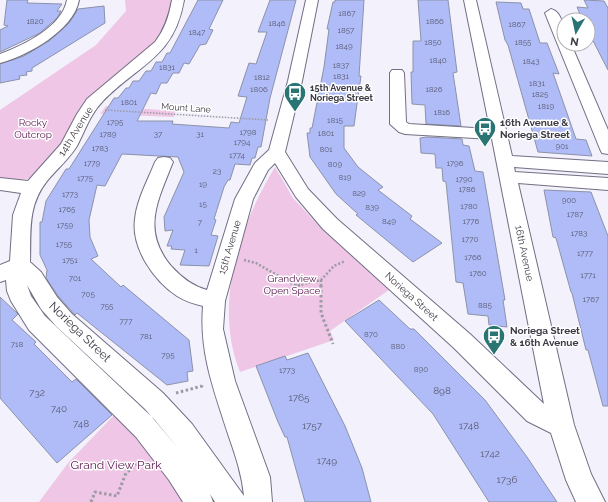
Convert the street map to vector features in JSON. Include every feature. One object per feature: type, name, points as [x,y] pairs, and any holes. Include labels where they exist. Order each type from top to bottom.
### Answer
[{"type":"street","points":[[0,59],[14,53],[60,25],[70,14],[73,0]]},
{"type":"street","name":"14th Avenue","points":[[10,269],[30,193],[65,150],[87,109],[104,91],[141,64],[162,43],[174,23],[178,0]]},
{"type":"street","points":[[277,152],[312,0]]},
{"type":"street","name":"16th Avenue","points":[[470,0],[561,425],[580,480],[591,502]]},
{"type":"street","points":[[551,13],[608,149]]},
{"type":"street","points":[[397,74],[398,124],[405,129],[500,135]]},
{"type":"street","name":"15th Avenue","points":[[258,502],[256,477],[223,381],[214,345],[212,330],[214,301],[244,199],[261,167],[277,152]]},
{"type":"street","name":"Noriega Street","points":[[277,152],[302,193],[330,224],[462,341],[536,413],[561,425]]},
{"type":"street","points":[[164,162],[146,209],[143,228],[145,238],[154,257],[181,288],[196,296],[214,301]]},
{"type":"street","points":[[507,169],[608,168]]},
{"type":"street","points":[[507,169],[608,184]]},
{"type":"street","points":[[0,184],[30,193]]},
{"type":"street","points":[[0,196],[30,193]]},
{"type":"street","points":[[10,269],[20,294],[30,313],[46,332],[146,428],[179,470],[199,502]]},
{"type":"street","name":"Noriega Street","points":[[10,269],[34,278],[46,299],[64,320],[154,401],[200,455],[232,502]]},
{"type":"path","name":"Mount Lane","points":[[87,109],[284,121]]},
{"type":"path","points":[[243,259],[256,263],[296,286],[321,280],[334,266],[347,260]]},
{"type":"path","points":[[321,280],[321,313],[333,344]]},
{"type":"path","points":[[171,394],[202,386]]},
{"type":"path","points":[[91,502],[95,492],[117,496],[126,474],[146,457]]},
{"type":"green space","name":"Rocky Outcrop","points":[[125,0],[174,0],[163,35],[66,139],[35,176],[27,179],[0,180],[0,110],[96,45],[126,11]]},
{"type":"green space","points":[[106,106],[175,111],[174,117],[100,114]]},
{"type":"green space","name":"Grandview Open Space","points":[[275,167],[293,198],[322,229],[389,290],[330,331],[334,340],[240,372],[232,346],[229,320],[230,293],[234,266],[241,240],[251,214]]},
{"type":"green space","name":"Grand View Park","points":[[117,412],[186,502],[39,502],[68,463]]},
{"type":"building","points":[[7,0],[28,0],[27,3],[62,4],[57,11],[61,11],[57,18],[40,33],[0,52],[0,30],[8,26],[4,25]]},
{"type":"building","points":[[198,0],[223,0],[209,29],[213,30],[206,44],[200,45],[189,64],[184,63],[179,73],[173,73],[167,83],[161,83],[156,94],[151,93],[137,121],[173,121],[172,124],[229,128],[231,122],[239,123],[247,97],[238,96],[249,63],[256,64],[267,32],[258,32],[270,0],[296,0],[270,98],[261,147],[258,147],[255,158],[252,158],[250,165],[235,164],[230,180],[228,180],[224,187],[214,219],[216,220],[211,235],[218,236],[209,266],[180,265],[185,250],[171,249],[172,246],[167,246],[173,230],[165,231],[164,217],[184,172],[178,157],[122,154],[105,186],[97,185],[89,220],[90,237],[98,256],[91,259],[121,287],[123,285],[189,340],[193,371],[187,372],[188,381],[167,385],[77,313],[75,315],[58,296],[46,278],[47,270],[40,255],[40,222],[42,222],[46,201],[66,169],[69,169],[114,98],[118,98],[126,88],[129,88],[133,81],[139,81],[146,71],[151,71],[156,62],[162,62],[167,53],[170,53]]},
{"type":"building","points":[[335,0],[364,0],[359,76],[361,76],[354,126],[344,126],[344,148],[358,167],[383,187],[378,190],[412,216],[410,219],[442,243],[413,262],[356,215],[358,214],[336,194],[310,157],[307,133],[310,133],[310,128],[312,128],[324,67],[329,29],[327,29],[333,2],[335,2]]},
{"type":"building","points":[[418,0],[448,0],[457,72],[453,73],[461,126],[426,124],[425,105],[412,104],[411,72],[413,72],[413,41],[421,41]]},
{"type":"building","points":[[584,0],[604,1],[608,8],[608,70],[596,47],[596,12],[579,12],[577,7],[588,8]]},
{"type":"building","points":[[496,2],[521,3],[523,9],[529,9],[540,43],[547,43],[559,74],[553,73],[576,139],[586,140],[592,156],[538,152],[508,45],[505,40]]},
{"type":"building","points":[[104,6],[105,23],[32,68],[32,71],[26,72],[27,75],[19,76],[20,79],[0,83],[0,64],[24,56],[49,41],[69,23],[78,9]]},
{"type":"building","points":[[420,138],[462,139],[463,145],[469,146],[475,171],[483,172],[505,300],[503,300],[507,327],[489,325],[488,316],[468,314],[463,283],[456,282],[446,182],[443,181],[442,168],[436,168],[435,154],[421,153]]},
{"type":"building","points":[[544,190],[591,192],[608,236],[608,406],[603,406],[588,350],[586,350],[572,293],[556,238],[553,237]]},
{"type":"building","points":[[0,297],[18,314],[12,320],[36,342],[34,344],[72,382],[76,379],[112,415],[57,463],[0,398]]},
{"type":"building","points":[[379,300],[410,329],[414,329],[485,400],[527,457],[557,502],[489,502],[433,414],[345,321]]},
{"type":"building","points":[[308,353],[345,426],[362,468],[371,502],[305,502],[287,437],[285,437],[278,422],[256,366],[285,356],[287,360]]},
{"type":"place","name":"15th Avenue & Noriega Street","points":[[295,112]]},
{"type":"place","name":"16th Avenue & Noriega Street","points":[[485,148]]},
{"type":"place","name":"Noriega Street & 16th Avenue","points":[[494,356]]}]
